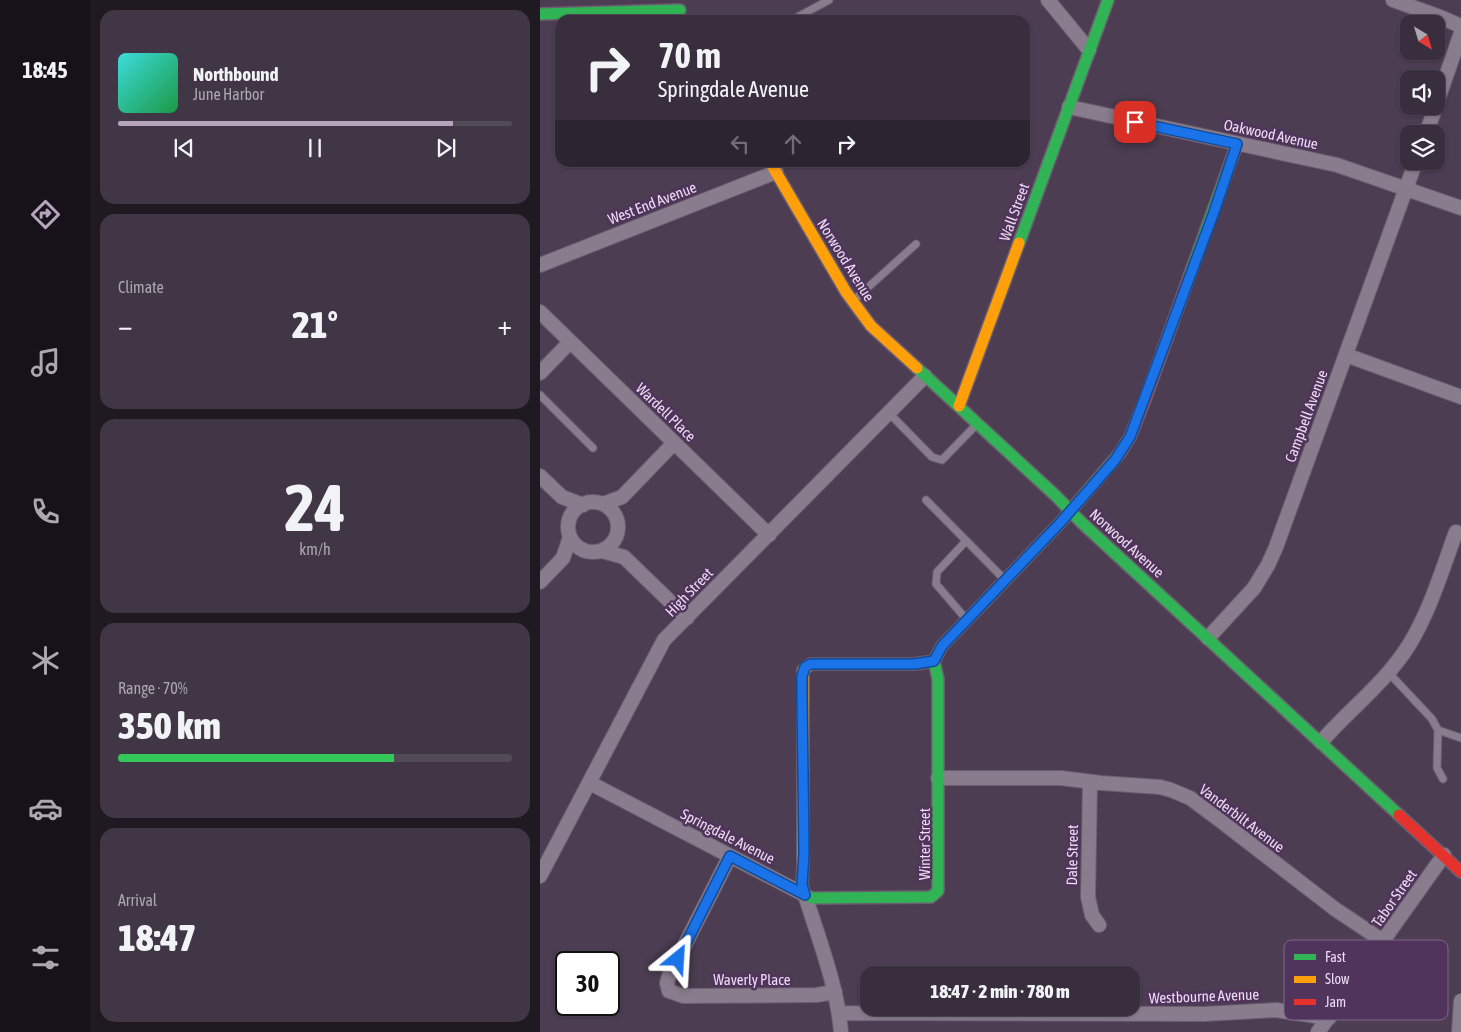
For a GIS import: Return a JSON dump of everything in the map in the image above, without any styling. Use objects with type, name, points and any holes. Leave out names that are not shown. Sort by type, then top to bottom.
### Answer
[{"type":"street","points":[[1048,0],[1090,50]]},
{"type":"street","name":"Wall Street","points":[[960,406],[1108,0]]},
{"type":"street","points":[[1393,0],[1461,26]]},
{"type":"street","points":[[540,14],[681,10]]},
{"type":"street","points":[[1445,80],[1461,33]]},
{"type":"street","name":"Oakwood Avenue","points":[[1069,107],[1337,165],[1461,208]]},
{"type":"street","points":[[841,1032],[840,1013],[835,992],[802,885],[804,853],[802,676],[805,667],[811,664],[914,664],[934,661],[942,646],[1070,511],[1115,460],[1130,437],[1214,212],[1237,144]]},
{"type":"street","name":"West End Avenue","points":[[540,264],[768,167]]},
{"type":"street","name":"Norwood Avenue","points":[[774,167],[852,302],[871,326],[960,406],[1081,522],[1461,872]]},
{"type":"street","name":"Campbell Avenue","points":[[1208,638],[1254,588],[1268,565],[1413,170]]},
{"type":"street","name":"Wardell Place","points":[[540,312],[769,535]]},
{"type":"street","points":[[540,374],[570,342]]},
{"type":"street","points":[[1346,355],[1461,397]]},
{"type":"street","name":"High Street","points":[[540,876],[664,640],[925,376]]},
{"type":"street","points":[[540,476],[562,497],[583,505],[604,504],[622,497],[674,443]]},
{"type":"street","points":[[562,497],[570,518]]},
{"type":"street","points":[[602,551],[608,548],[617,536],[616,518],[622,497]]},
{"type":"street","points":[[604,504],[616,518]]},
{"type":"street","points":[[540,582],[563,558],[570,537],[568,524],[570,518],[583,505]]},
{"type":"street","points":[[1321,742],[1388,672],[1408,646],[1419,626],[1456,532]]},
{"type":"street","points":[[617,536],[624,557],[686,618]]},
{"type":"street","points":[[570,537],[579,548],[585,551],[602,551],[624,557]]},
{"type":"street","points":[[563,558],[585,551]]},
{"type":"street","name":"Winter Street","points":[[805,895],[812,898],[934,895],[939,887],[938,679],[934,661]]},
{"type":"street","name":"Vanderbilt Avenue","points":[[938,778],[1061,778],[1160,787],[1180,793],[1218,818],[1336,910],[1381,940]]},
{"type":"street","name":"Dale Street","points":[[1090,782],[1088,897],[1092,915],[1099,924]]},
{"type":"street","name":"Springdale Avenue","points":[[590,783],[805,895]]},
{"type":"street","name":"Tabor Street","points":[[1384,940],[1444,855]]},
{"type":"street","name":"Waverly Place","points":[[730,856],[669,976],[667,983],[669,991],[683,996],[816,995],[835,992]]},
{"type":"street","points":[[1459,1032],[1461,1001]]},
{"type":"street","name":"Westbourne Avenue","points":[[840,1013],[1185,1014],[1284,1011]]},
{"type":"street","name":"Tabor Street","points":[[1318,1032],[1327,1020]]},
{"type":"lane","points":[[801,15],[829,0]]},
{"type":"lane","points":[[852,302],[916,244]]},
{"type":"lane","points":[[540,395],[593,448]]},
{"type":"lane","points":[[890,413],[932,457],[942,460],[977,423]]},
{"type":"lane","points":[[926,500],[1005,580]]},
{"type":"lane","points":[[966,541],[937,572],[936,584],[967,620]]},
{"type":"lane","points":[[1388,672],[1432,719],[1438,730],[1437,768],[1443,779]]},
{"type":"lane","points":[[1438,730],[1461,738]]},
{"type":"traffic: fast","points":[[1019,243],[1108,0]]},
{"type":"traffic: fast","points":[[540,14],[680,10]]},
{"type":"traffic: fast","points":[[1189,277],[1237,144]]},
{"type":"traffic: fast","points":[[917,368],[1399,815]]},
{"type":"traffic: fast","points":[[880,664],[914,664],[934,661],[942,646],[1060,523],[1120,453]]},
{"type":"traffic: fast","points":[[803,864],[802,885],[805,895],[812,898],[931,897],[938,891],[938,679],[934,661]]},
{"type":"traffic: slow","points":[[773,167],[846,292],[871,326],[917,368]]},
{"type":"traffic: slow","points":[[959,406],[1019,243]]},
{"type":"traffic: slow","points":[[803,864],[803,670],[811,664],[880,664]]},
{"type":"traffic: jam","points":[[1120,453],[1130,437],[1146,397],[1189,277]]},
{"type":"traffic: jam","points":[[1399,815],[1461,872]]},
{"type":"route","points":[[678,959],[730,856],[805,895],[802,885],[804,853],[802,676],[805,667],[811,664],[914,664],[934,661],[942,646],[1060,523],[1124,448],[1146,397],[1237,144],[1135,122]]}]
